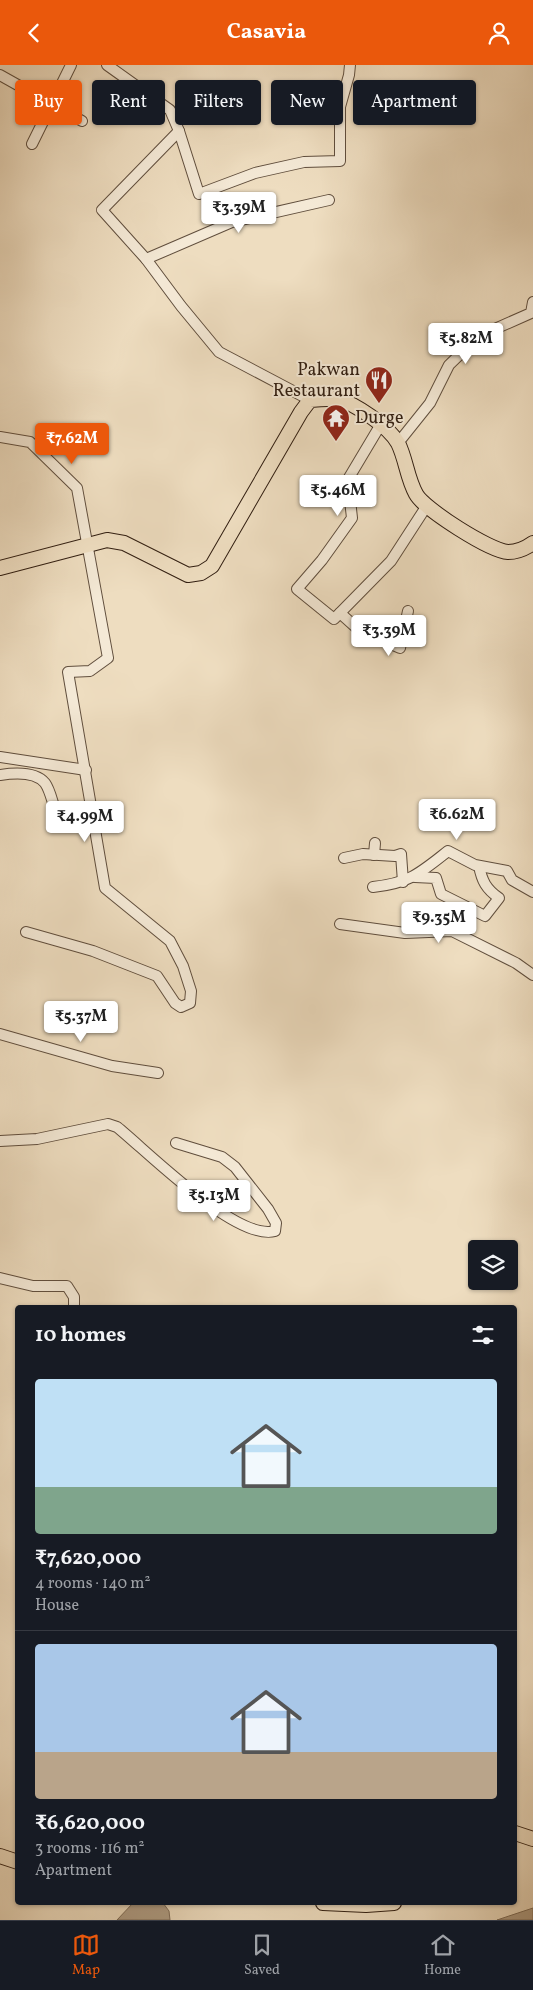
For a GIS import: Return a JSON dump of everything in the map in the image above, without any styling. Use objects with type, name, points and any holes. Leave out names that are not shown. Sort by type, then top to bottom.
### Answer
[{"type":"main road","points":[[0,568],[107,540],[124,543],[188,575],[201,573],[212,566],[301,412],[310,401],[337,399],[361,410],[381,424],[398,443],[416,494],[426,507],[490,546],[508,552],[524,549],[533,543]]},
{"type":"main road","points":[[517,1834],[533,1839]]},
{"type":"main road","points":[[0,1856],[15,1861]]},
{"type":"street","points":[[64,80],[71,65]]},
{"type":"street","points":[[107,65],[170,110],[179,131],[199,194],[255,173],[304,162],[340,161],[340,107],[350,65]]},
{"type":"street","points":[[0,75],[15,84]]},
{"type":"street","points":[[32,144],[41,125]]},
{"type":"street","points":[[179,131],[102,210],[146,259],[181,307],[219,352],[310,401]]},
{"type":"street","points":[[146,259],[232,222],[330,200]]},
{"type":"street","points":[[398,443],[430,403],[449,365],[479,336],[531,313],[533,302]]},
{"type":"street","points":[[381,424],[344,486],[350,500],[352,518],[332,547],[298,589],[334,619],[391,561],[426,507]]},
{"type":"street","points":[[0,437],[30,441],[77,488],[108,658],[90,671],[68,671],[105,888],[170,941],[183,966],[191,991],[190,1003],[181,1007],[175,1003],[157,976],[93,951],[26,932]]},
{"type":"street","points":[[340,613],[360,631],[400,648],[408,611]]},
{"type":"street","points":[[0,757],[86,771]]},
{"type":"street","points":[[0,775],[16,772],[33,776],[44,783],[55,809]]},
{"type":"street","points":[[374,855],[375,843]]},
{"type":"street","points":[[373,887],[415,877],[448,851],[479,866],[507,871],[512,879],[533,892]]},
{"type":"street","points":[[344,858],[363,853],[374,855],[400,854],[403,881]]},
{"type":"street","points":[[415,877],[436,878],[440,894],[485,916],[499,897],[489,891],[482,881],[479,866]]},
{"type":"street","points":[[340,924],[405,933],[452,931],[516,963],[533,975]]},
{"type":"street","points":[[0,1034],[112,1066],[158,1073]]},
{"type":"street","points":[[0,1141],[37,1139],[108,1124],[117,1127],[215,1209],[251,1230],[267,1234],[275,1231],[276,1223],[268,1209],[235,1167],[222,1157],[176,1143]]},
{"type":"street","points":[[0,1278],[33,1286],[67,1286],[74,1297],[74,1305]]},
{"type":"shaded area","points":[[131,1905],[164,1905],[169,1911],[170,1920],[117,1920]]},
{"type":"shaded area","points":[[533,1908],[533,1920],[497,1920]]},
{"type":"place","name":"Pakwan Restaurant","points":[[379,404]]},
{"type":"place","name":"Durge","points":[[336,442]]}]
